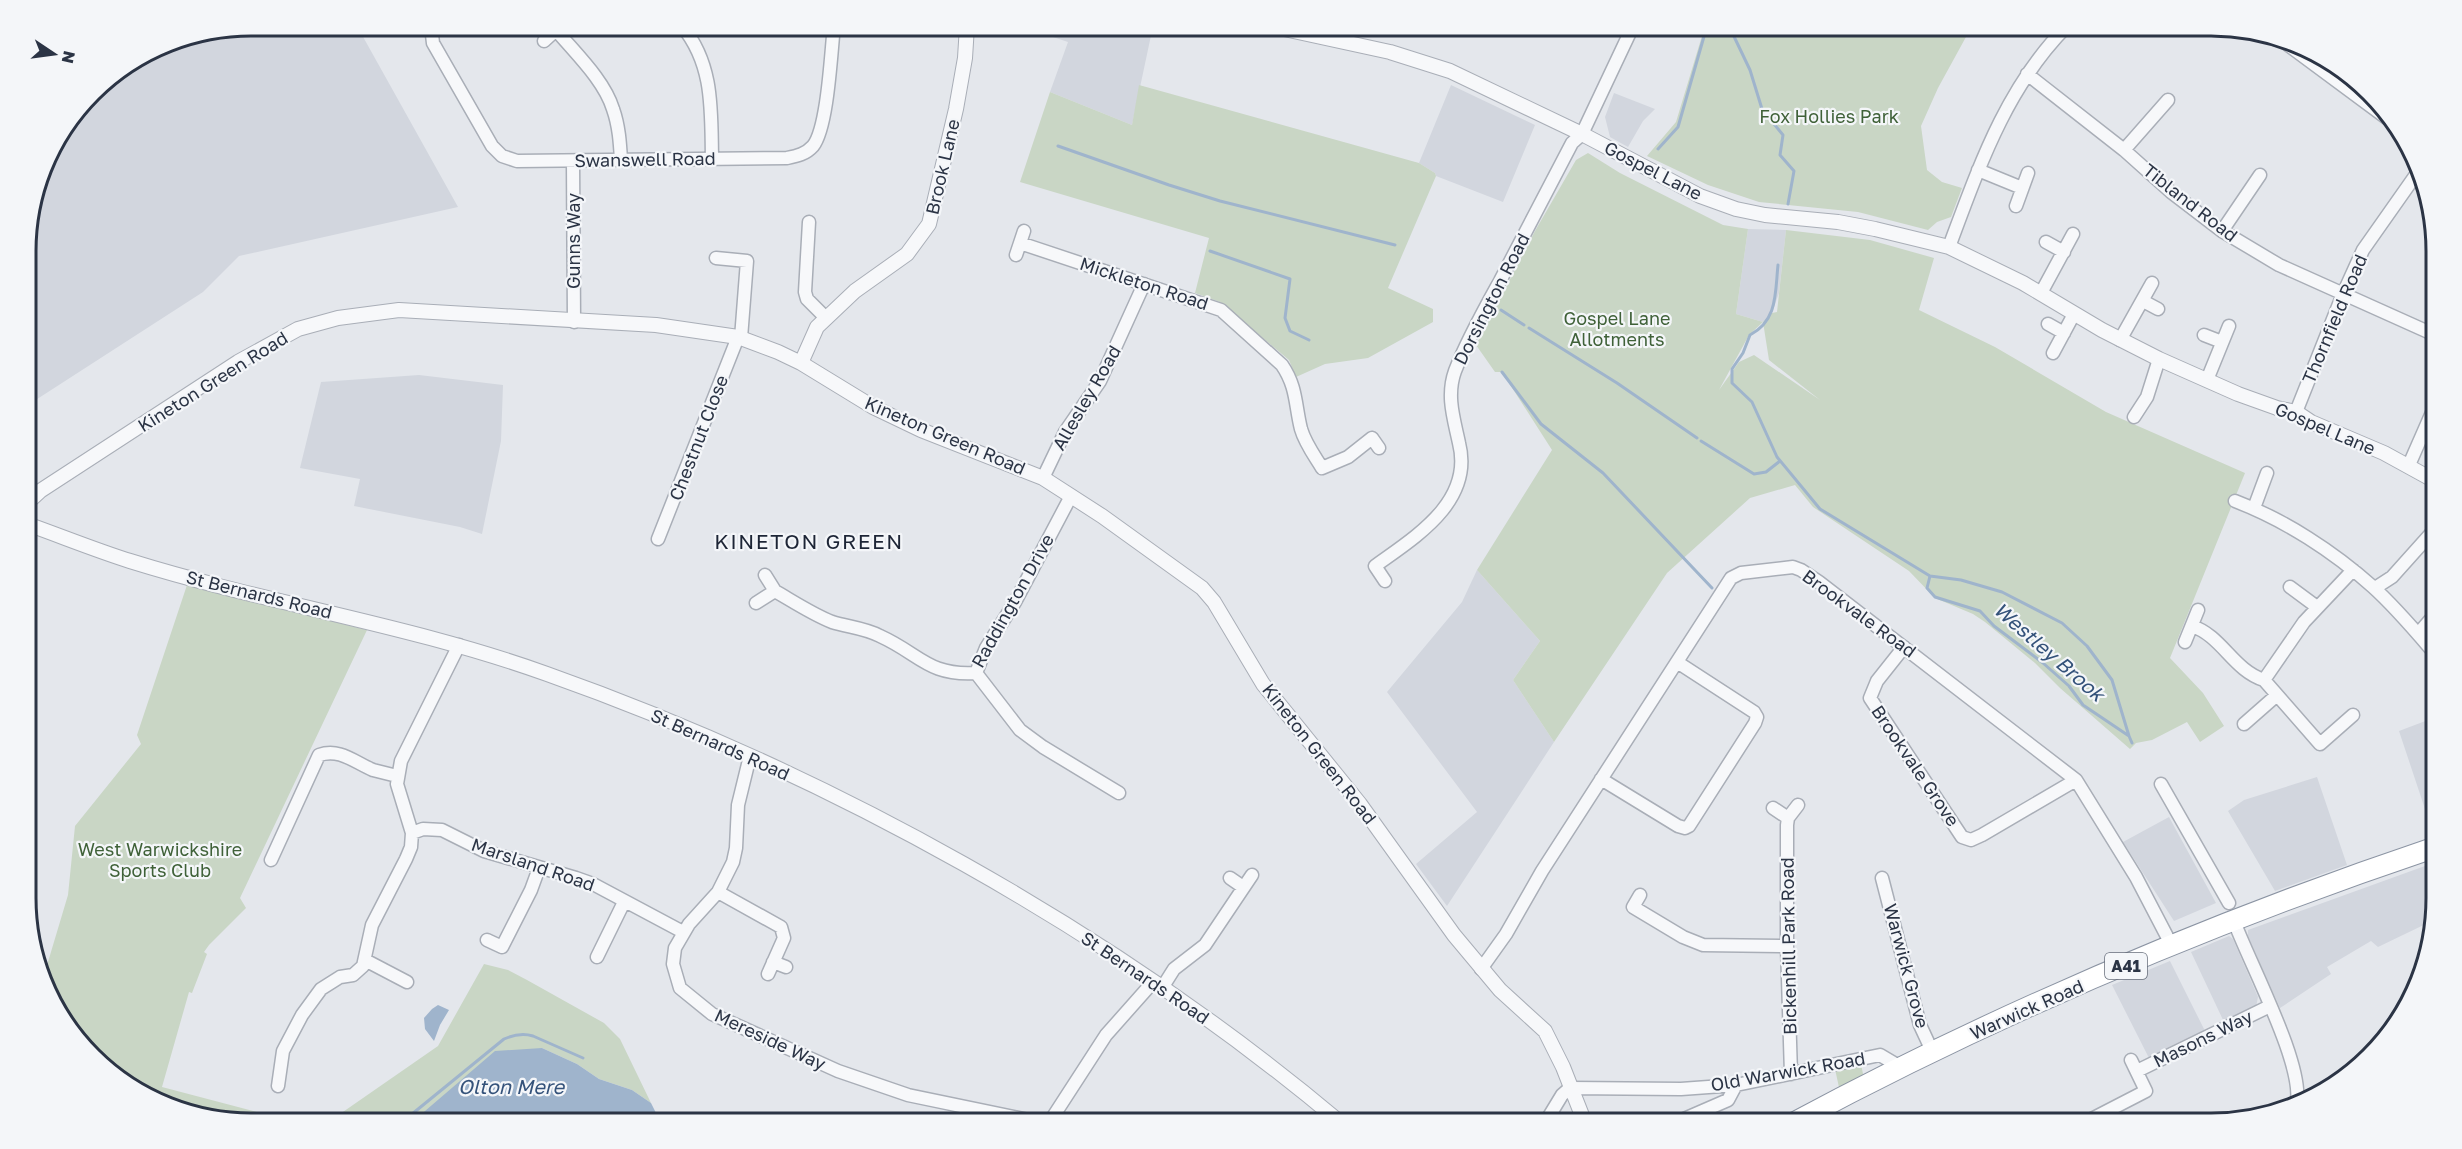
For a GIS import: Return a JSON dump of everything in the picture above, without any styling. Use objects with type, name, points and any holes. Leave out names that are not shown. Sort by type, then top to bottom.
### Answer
[{"type":"highway","name":"Warwick Road","points":[[1813,1113],[1932,1053],[2039,1003],[2172,946],[2231,912],[2426,851]]},
{"type":"street","name":"Swanswell Road","points":[[432,36],[433,43],[492,146],[502,156],[517,161],[799,156],[813,146],[819,132],[832,36]]},
{"type":"street","points":[[544,41],[549,36]]},
{"type":"street","points":[[561,36],[605,90],[613,107],[621,160]]},
{"type":"street","points":[[688,36],[700,54],[710,87],[712,158]]},
{"type":"street","name":"Brook Lane","points":[[801,363],[817,327],[879,273],[907,254],[929,224],[956,109],[966,36]]},
{"type":"street","name":"Gospel Lane","points":[[1317,36],[1390,52],[1450,71],[1582,134],[1690,191],[1736,209],[1765,216],[1868,228],[1949,247],[2041,293],[2120,340],[2159,359],[2277,408],[2296,412],[2311,422],[2409,465],[2426,475]]},
{"type":"street","points":[[1582,134],[1628,36]]},
{"type":"street","points":[[1949,247],[2000,119],[2027,75],[2057,36]]},
{"type":"street","points":[[2305,58],[2369,105]]},
{"type":"street","name":"Tibland Road","points":[[2027,75],[2124,150],[2171,192],[2222,231],[2279,265],[2426,331]]},
{"type":"street","points":[[2124,150],[2168,100]]},
{"type":"street","name":"Dorsington Road","points":[[1385,581],[1375,566],[1437,519],[1449,503],[1462,466],[1462,454],[1451,402],[1454,375],[1490,299],[1572,143],[1582,134]]},
{"type":"street","name":"Gunns Way","points":[[573,161],[574,322]]},
{"type":"street","points":[[1978,170],[2022,188]]},
{"type":"street","points":[[2016,206],[2028,172]]},
{"type":"street","points":[[2222,231],[2260,175]]},
{"type":"street","name":"Thornfield Road","points":[[2296,412],[2363,250],[2414,178]]},
{"type":"street","points":[[809,222],[805,292],[807,299],[826,318]]},
{"type":"street","name":"Mickleton Road","points":[[1024,231],[1018,249],[1144,284],[1221,310],[1282,365],[1294,386],[1305,440],[1322,468],[1348,457],[1372,438],[1379,448]]},
{"type":"street","points":[[2041,293],[2073,234]]},
{"type":"street","points":[[2046,242],[2064,252]]},
{"type":"street","name":"Chestnut Close","points":[[658,539],[740,338],[747,261],[716,258]]},
{"type":"street","points":[[2120,340],[2152,283]]},
{"type":"street","name":"Allesley Road","points":[[1044,478],[1065,432],[1100,381],[1144,284]]},
{"type":"street","points":[[2143,301],[2158,309]]},
{"type":"street","name":"Kineton Green Road","points":[[36,495],[238,362],[298,329],[338,318],[399,310],[656,325],[740,338],[801,363],[873,407],[921,430],[1044,478],[1173,565],[1208,595],[1263,684],[1360,804],[1481,969],[1500,990],[1545,1031],[1563,1066],[1581,1113]]},
{"type":"street","points":[[2053,353],[2074,314]]},
{"type":"street","points":[[2048,324],[2064,333]]},
{"type":"street","points":[[2207,380],[2229,326]]},
{"type":"street","points":[[2204,335],[2222,342]]},
{"type":"street","points":[[2134,417],[2147,397],[2159,359]]},
{"type":"street","points":[[2409,465],[2426,426]]},
{"type":"street","points":[[2254,508],[2267,473]]},
{"type":"street","name":"Raddington Drive","points":[[765,575],[775,591],[823,618],[878,634],[906,649],[933,668],[959,674],[976,673],[986,648],[1015,602],[1071,496]]},
{"type":"street","points":[[2235,501],[2254,508],[2304,536],[2353,570],[2375,588],[2426,643]]},
{"type":"street","name":"St Bernards Road","points":[[36,525],[128,561],[459,645],[547,674],[750,756],[935,849],[1030,903],[1157,985],[1259,1057],[1329,1113]]},
{"type":"street","points":[[2375,588],[2392,577],[2426,539]]},
{"type":"street","name":"Brookvale Road","points":[[1481,969],[1506,934],[1542,871],[1731,578],[1742,573],[1793,567],[1809,575],[1904,646],[2076,780],[2136,877],[2172,946]]},
{"type":"street","points":[[2264,680],[2317,607],[2353,570]]},
{"type":"street","points":[[2290,587],[2317,607]]},
{"type":"street","points":[[756,603],[775,591]]},
{"type":"street","points":[[2185,642],[2198,610]]},
{"type":"street","points":[[2418,634],[2426,625]]},
{"type":"street","points":[[2192,626],[2201,629],[2213,638],[2238,666],[2252,676],[2264,680],[2320,744],[2353,715]]},
{"type":"street","points":[[278,1086],[277,1050],[302,1015],[321,989],[340,977],[361,970],[372,925],[411,847],[412,833],[397,784],[401,761],[459,645]]},
{"type":"street","name":"Brookvale Grove","points":[[1904,646],[1877,681],[1869,698],[1962,837],[1971,840],[1982,835],[2076,780]]},
{"type":"street","points":[[1601,779],[1678,825],[1685,828],[1689,826],[1757,717],[1754,712],[1677,662]]},
{"type":"street","points":[[976,673],[1020,730],[1043,747],[1119,793]]},
{"type":"street","points":[[2244,724],[2277,695]]},
{"type":"street","points":[[271,860],[319,755],[329,752],[337,753],[373,769],[397,776]]},
{"type":"street","name":"Mereside Way","points":[[750,756],[738,804],[733,862],[718,892],[683,932],[675,948],[675,976],[680,988],[712,1014],[838,1071],[908,1095],[995,1113]]},
{"type":"street","name":"Masons Way","points":[[2161,784],[2231,912],[2294,1066],[2299,1094]]},
{"type":"street","points":[[1773,808],[1788,818],[1798,805]]},
{"type":"street","name":"Bickenhill Park Road","points":[[1788,818],[1787,946],[1791,1074]]},
{"type":"street","name":"Marsland Road","points":[[412,833],[423,830],[442,830],[484,851],[593,884],[683,932]]},
{"type":"street","points":[[487,940],[502,947],[531,890],[538,868]]},
{"type":"street","points":[[1055,1113],[1106,1035],[1174,969],[1205,945],[1252,875]]},
{"type":"street","points":[[1230,878],[1243,887]]},
{"type":"street","name":"Warwick Grove","points":[[1882,878],[1920,1025],[1932,1053]]},
{"type":"street","points":[[718,892],[781,927],[784,938],[768,974]]},
{"type":"street","points":[[1640,895],[1633,907],[1694,942],[1713,945],[1787,946]]},
{"type":"street","points":[[597,957],[624,902]]},
{"type":"street","points":[[365,960],[407,982]]},
{"type":"street","points":[[773,962],[786,967]]},
{"type":"street","name":"Masons Way","points":[[2103,1113],[2146,1091],[2134,1066],[2270,1006]]},
{"type":"street","name":"Old Warwick Road","points":[[1570,1088],[1681,1089],[1736,1085],[1880,1055],[1902,1068]]},
{"type":"street","points":[[1698,1113],[1728,1100],[1736,1085]]},
{"type":"street","points":[[1551,1113],[1562,1095],[1570,1088]]},
{"type":"shaded area","points":[[237,36],[363,36],[458,207],[239,256],[203,292],[36,400],[36,237],[40,209],[47,182],[58,156],[89,109],[109,89],[132,72],[169,52],[196,43]]},
{"type":"shaded area","points":[[1050,36],[1151,36],[1132,125],[1050,92],[1068,42]]},
{"type":"shaded area","points":[[1451,85],[1535,125],[1503,202],[1436,176],[1419,163]]},
{"type":"shaded area","points":[[1614,93],[1655,109],[1643,121],[1628,147],[1610,137],[1605,117]]},
{"type":"shaded area","points":[[1748,229],[1786,230],[1779,293],[1772,313],[1763,322],[1736,314]]},
{"type":"shaded area","points":[[419,375],[503,385],[501,441],[482,534],[460,527],[354,506],[360,479],[300,468],[321,382]]},
{"type":"shaded area","points":[[1477,570],[1540,641],[1513,680],[1554,742],[1447,906],[1416,864],[1477,812],[1387,692],[1462,602]]},
{"type":"shaded area","points":[[2426,721],[2426,812],[2399,731]]},
{"type":"shaded area","points":[[2317,777],[2347,865],[2275,891],[2228,811],[2244,800]]},
{"type":"shaded area","points":[[2169,817],[2216,903],[2174,921],[2123,842]]},
{"type":"shaded area","points":[[2426,866],[2424,925],[2378,947],[2371,941],[2327,967],[2331,974],[2280,1008],[2248,936],[2248,930]]},
{"type":"shaded area","points":[[2229,936],[2233,939],[2258,997],[2256,1007],[2224,1022],[2191,952]]},
{"type":"shaded area","points":[[2170,961],[2205,1031],[2150,1060],[2112,985]]},
{"type":"green space","name":"Fox Hollies Park","points":[[1702,36],[1967,36],[1938,88],[1921,126],[1927,170],[1942,182],[1962,188],[1951,217],[1937,222],[1928,230],[1858,212],[1759,202],[1708,185],[1647,156],[1676,122]]},
{"type":"green space","points":[[1139,85],[1419,163],[1435,173],[1436,176],[1388,288],[1433,309],[1433,322],[1368,358],[1325,364],[1296,377],[1289,360],[1220,302],[1195,293],[1209,238],[1020,182],[1050,92],[1132,125]]},
{"type":"green space","name":"Gospel Lane Allotments","points":[[1588,153],[1620,173],[1723,225],[1748,229],[1736,314],[1763,322],[1772,313],[1777,312],[1786,230],[1870,240],[1934,258],[1919,310],[1995,347],[2106,412],[2245,473],[2170,658],[2203,693],[2224,726],[2200,742],[2187,722],[2152,740],[2136,743],[2130,749],[2035,663],[1985,622],[1973,614],[1935,598],[1909,571],[1813,507],[1795,485],[1750,498],[1667,573],[1554,742],[1513,680],[1540,641],[1477,570],[1552,450],[1502,372],[1495,372],[1476,345],[1535,231],[1576,160]],"holes":[[[1763,322],[1769,360],[1820,400],[1754,355],[1739,362],[1719,390],[1749,335]]]},
{"type":"green space","name":"West Warwickshire Sports Club","points":[[187,585],[367,630],[240,898],[246,908],[204,952],[207,954],[192,993],[189,992],[162,1087],[261,1113],[237,1113],[196,1106],[169,1097],[132,1077],[109,1060],[89,1040],[58,993],[47,967],[68,895],[75,826],[141,744],[137,735]]},
{"type":"green space","points":[[484,964],[508,970],[604,1023],[620,1039],[651,1103],[632,1090],[599,1079],[577,1064],[542,1048],[428,1113],[341,1113],[438,1046]]},
{"type":"green space","points":[[1861,1064],[1864,1079],[1840,1092],[1835,1069]]},
{"type":"water","points":[[438,1005],[449,1010],[434,1041],[425,1029],[424,1018]]},
{"type":"water","name":"Olton Mere","points":[[542,1048],[577,1064],[599,1079],[632,1090],[651,1103],[656,1113],[423,1113],[495,1051]]},
{"type":"waterway","points":[[1658,149],[1678,127],[1704,36]]},
{"type":"waterway","name":"Westley Brook","points":[[1734,36],[1750,70],[1762,109],[1783,135],[1780,155],[1794,171],[1788,204]]},
{"type":"waterway","points":[[1058,146],[1220,201],[1395,245]]},
{"type":"waterway","points":[[1210,251],[1290,279],[1285,318],[1290,331],[1309,340]]},
{"type":"waterway","name":"Westley Brook","points":[[1778,265],[1775,295],[1770,314],[1766,322],[1750,335],[1743,353],[1732,369],[1732,383],[1752,402],[1777,457],[1820,509],[1930,576],[1961,580],[2002,592],[2062,623],[2087,646],[2112,680],[2129,736]]},
{"type":"waterway","points":[[1501,310],[1524,325]]},
{"type":"waterway","points":[[1529,328],[1617,383],[1697,438]]},
{"type":"waterway","points":[[1502,372],[1541,424],[1603,473],[1712,588]]},
{"type":"waterway","points":[[1701,441],[1754,474],[1766,472],[1780,461]]},
{"type":"waterway","name":"Westley Brook","points":[[1930,576],[1927,588],[1935,597],[1980,611],[1994,626],[2069,686],[2083,705],[2129,736],[2132,743]]},
{"type":"waterway","points":[[413,1113],[507,1038],[522,1035],[533,1036],[583,1058]]},
{"type":"district","name":"KINETON GREEN","points":[[809,542]]}]
